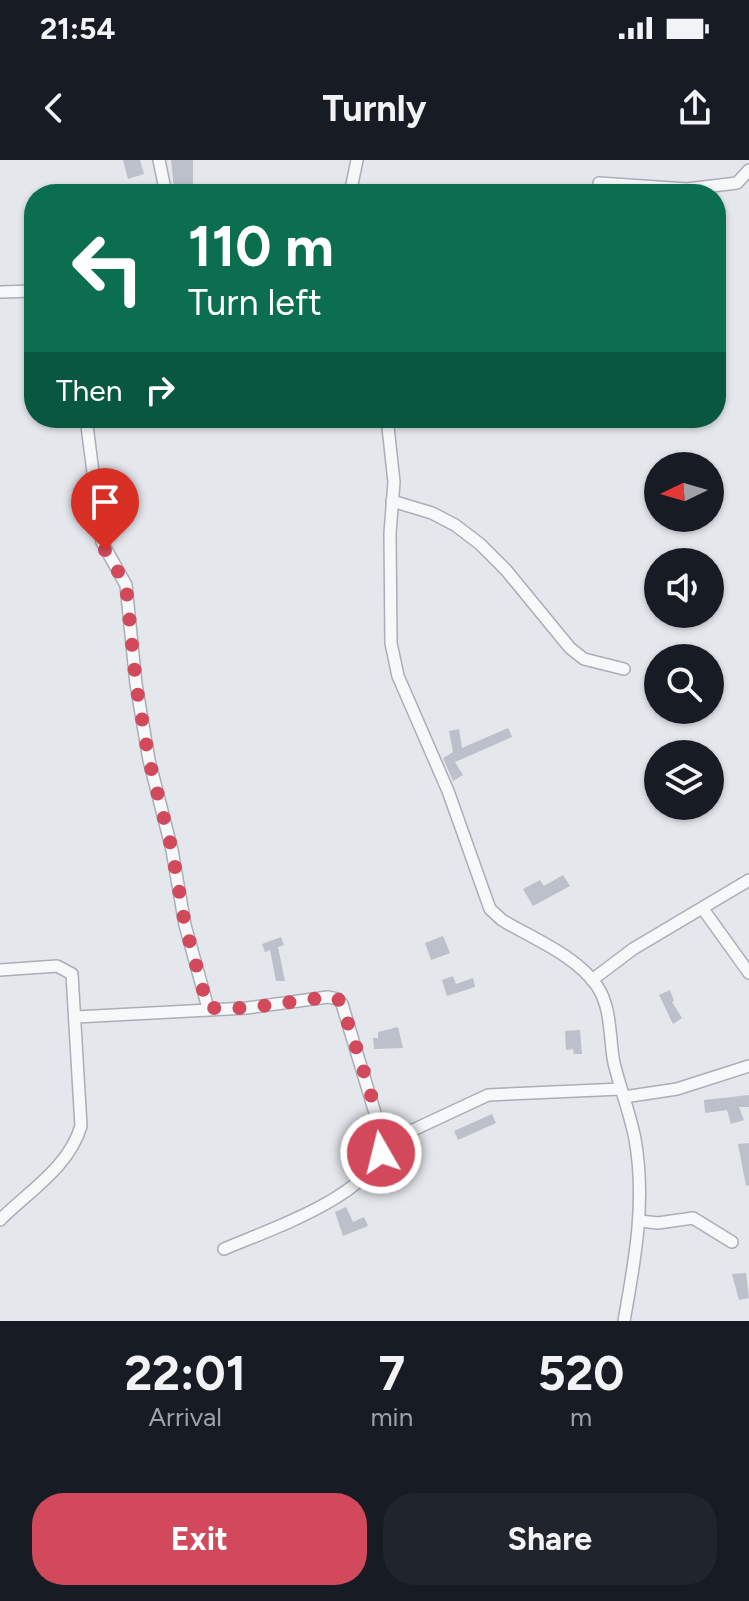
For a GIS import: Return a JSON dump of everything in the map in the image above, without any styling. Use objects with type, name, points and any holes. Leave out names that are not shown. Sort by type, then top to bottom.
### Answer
[{"type":"street","points":[[159,160],[164,184]]},
{"type":"street","points":[[352,184],[357,160]]},
{"type":"street","points":[[726,184],[737,183],[749,170]]},
{"type":"street","points":[[599,183],[614,184]]},
{"type":"street","points":[[0,292],[24,291]]},
{"type":"street","points":[[87,428],[102,542],[126,585],[136,684],[149,760],[172,850],[185,925],[208,1008]]},
{"type":"street","points":[[389,428],[393,456],[391,643],[398,676],[448,791],[490,909],[502,920],[585,972],[605,1004],[635,1139],[640,1221],[624,1321]]},
{"type":"street","points":[[392,501],[432,513],[455,525],[506,570],[570,648],[584,659],[624,669]]},
{"type":"street","points":[[592,980],[633,949],[749,880]]},
{"type":"street","points":[[703,909],[749,973]]},
{"type":"street","points":[[0,970],[45,966],[69,970],[76,1017],[81,1126],[77,1139],[47,1178],[0,1220]]},
{"type":"street","points":[[76,1017],[247,1008],[328,997],[338,999],[349,1023],[383,1144],[374,1167],[361,1182],[329,1201],[224,1249]]},
{"type":"street","points":[[383,1144],[488,1095],[677,1089],[749,1066]]},
{"type":"street","points":[[640,1221],[666,1222],[689,1217],[732,1242]]},
{"type":"building","points":[[123,160],[140,160],[144,174],[128,179]]},
{"type":"building","points":[[171,160],[193,160],[193,184],[173,184]]},
{"type":"building","points":[[508,728],[512,737],[455,762],[463,775],[453,781],[443,758],[453,752],[449,731],[459,729],[462,748]]},
{"type":"building","points":[[563,875],[570,886],[533,906],[523,889],[540,880],[544,886]]},
{"type":"building","points":[[443,936],[450,953],[431,960],[425,943]]},
{"type":"building","points":[[281,937],[284,945],[278,947],[285,981],[276,981],[270,950],[265,952],[262,944]]},
{"type":"building","points":[[453,976],[456,984],[473,978],[475,987],[447,996],[442,980]]},
{"type":"building","points":[[670,990],[672,1002],[682,1018],[673,1024],[659,995]]},
{"type":"building","points":[[398,1027],[403,1048],[374,1049],[373,1038],[378,1038],[378,1032]]},
{"type":"building","points":[[580,1030],[582,1054],[574,1054],[573,1049],[566,1050],[565,1031]]},
{"type":"building","points":[[749,1095],[749,1107],[739,1107],[744,1120],[731,1124],[727,1110],[705,1113],[704,1100]]},
{"type":"building","points":[[492,1114],[496,1123],[458,1140],[454,1131]]},
{"type":"building","points":[[749,1143],[749,1185],[746,1186],[738,1144]]},
{"type":"building","points":[[346,1207],[353,1222],[364,1217],[368,1226],[343,1236],[335,1212]]},
{"type":"building","points":[[746,1273],[749,1298],[739,1300],[732,1274]]},
{"type":"route","points":[[105,550],[118,567],[126,585],[136,684],[149,760],[172,850],[185,925],[208,1008],[247,1008],[328,997],[338,999],[349,1023],[379,1124],[383,1144],[381,1153]]}]
